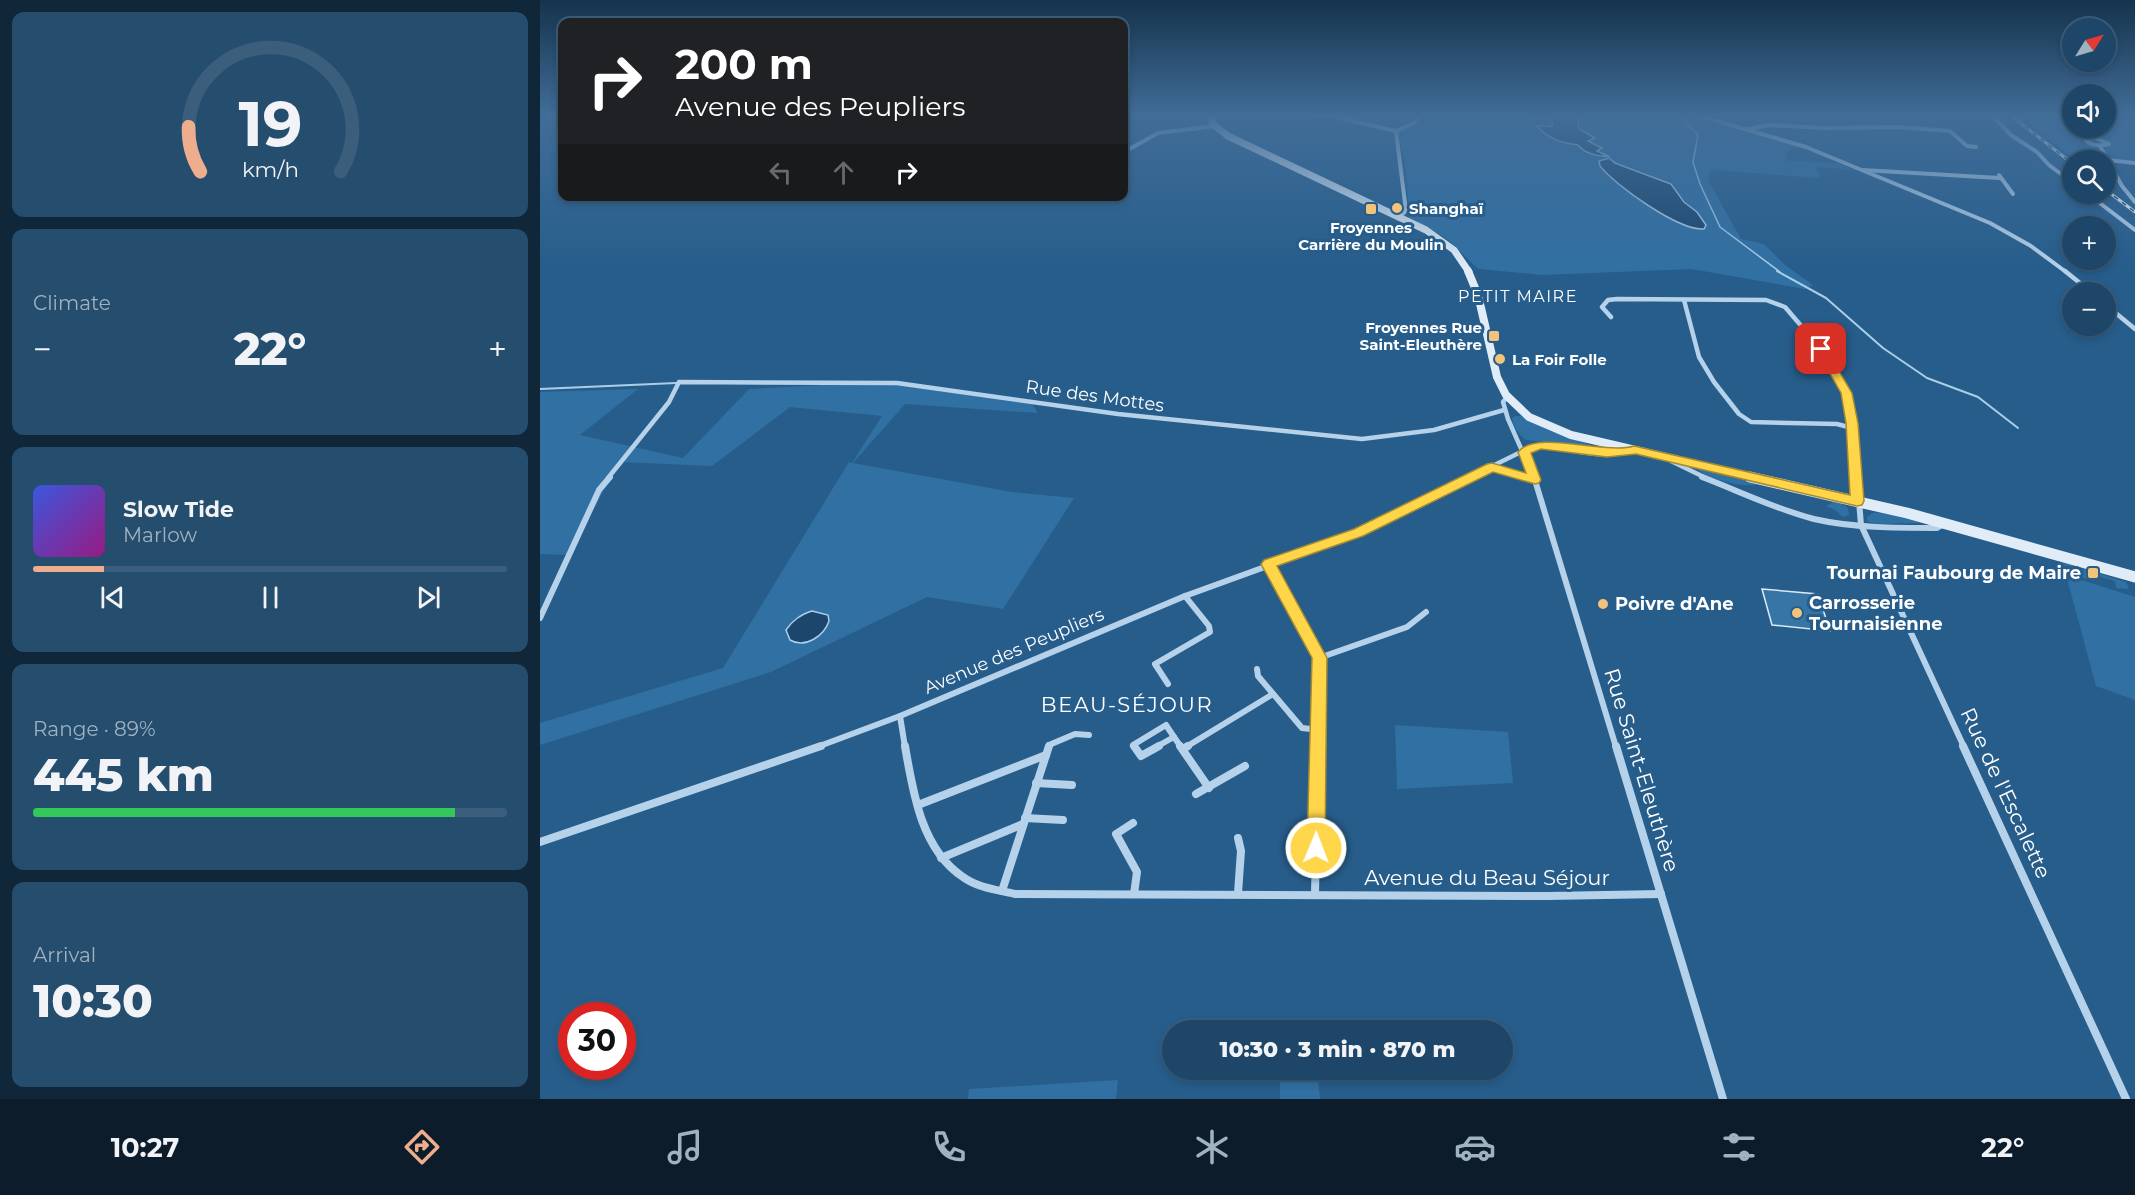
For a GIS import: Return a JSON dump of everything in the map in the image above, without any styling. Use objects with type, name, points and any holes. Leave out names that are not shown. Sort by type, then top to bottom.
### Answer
[{"type":"main road","points":[[1289,165],[1444,242],[1465,265],[1472,280],[1497,377],[1508,396],[1531,418],[1553,429],[1666,458],[1945,523],[2135,577]]},
{"type":"street","points":[[1399,218],[1406,211],[1400,165]]},
{"type":"street","points":[[1847,165],[2017,236],[2038,249],[2079,282]]},
{"type":"street","points":[[2049,165],[2062,175]]},
{"type":"street","points":[[1858,170],[2000,176],[2013,194]]},
{"type":"street","points":[[2116,175],[2135,201]]},
{"type":"street","points":[[2101,204],[2135,230]]},
{"type":"street","name":"Rue de l'Escalette","points":[[1611,317],[1602,307],[1608,300],[1766,300],[1785,307],[1821,349],[1846,393],[1852,428],[1861,525],[2126,1099]]},
{"type":"street","points":[[1684,300],[1699,357],[1714,382],[1739,414],[1751,422],[1837,424],[1852,428]]},
{"type":"street","points":[[2116,312],[2135,328]]},
{"type":"street","name":"Rue des Mottes","points":[[540,618],[600,490],[669,402],[679,382],[896,383],[937,387],[1032,404],[1275,432],[1383,439],[1454,427],[1504,410]]},
{"type":"street","points":[[1504,410],[1503,402],[1508,396]]},
{"type":"street","name":"Rue Saint-Eleuthère","points":[[1504,410],[1535,480],[1723,1099]]},
{"type":"street","name":"Avenue des Peupliers","points":[[540,842],[824,745],[900,716],[1185,596],[1268,564],[1359,533],[1532,447],[1607,453],[1629,453],[1634,450]]},
{"type":"street","points":[[1666,458],[1693,473],[1783,509],[1822,520],[1861,525],[1920,528],[1937,528],[1945,523]]},
{"type":"street","points":[[1492,467],[1535,480]]},
{"type":"street","points":[[1268,564],[1319,658],[1315,895]]},
{"type":"street","points":[[1168,684],[1155,664],[1210,632],[1209,626],[1185,596]]},
{"type":"street","points":[[1319,658],[1407,627],[1426,612]]},
{"type":"street","points":[[1257,669],[1258,676],[1302,728],[1319,730]]},
{"type":"street","points":[[1183,749],[1274,694]]},
{"type":"street","name":"Avenue du Beau Séjour","points":[[900,716],[922,826],[931,844],[941,858],[962,876],[982,886],[1002,891],[1016,894],[1661,894]]},
{"type":"street","points":[[1174,737],[1141,756],[1133,744],[1166,725],[1209,788]]},
{"type":"street","points":[[1002,891],[1049,745],[1075,734],[1089,735]]},
{"type":"street","points":[[918,805],[1046,754]]},
{"type":"street","points":[[1196,795],[1245,766]]},
{"type":"street","points":[[1036,783],[1072,786]]},
{"type":"street","points":[[941,858],[1024,821],[1063,820]]},
{"type":"street","points":[[1133,823],[1116,834],[1137,872],[1134,894]]},
{"type":"street","points":[[1238,837],[1241,851],[1238,893]]},
{"type":"shaded area","points":[[1405,165],[1602,165],[1675,220],[1706,225],[1685,200],[1672,189],[1671,184],[1622,165],[1842,165],[1854,170],[1816,167],[1820,178],[1711,170],[1708,180],[1741,239],[1764,244],[1785,265],[1813,285],[1805,289],[1691,269],[1543,275],[1479,269],[1444,237],[1410,219]]},
{"type":"shaded area","points":[[1621,165],[1671,184],[1684,202],[1697,212],[1706,225],[1704,229],[1679,223],[1649,206],[1619,185],[1600,166]]},
{"type":"shaded area","points":[[879,382],[1032,404],[1038,413],[905,404],[853,463],[1012,492],[1074,498],[1003,609],[927,597],[771,672],[540,745],[540,723],[723,668],[849,462],[852,463],[882,416],[790,407],[712,466],[619,462],[569,555],[540,554],[540,392],[638,389],[580,435],[683,458],[749,389]]},
{"type":"shaded area","points":[[1521,416],[1548,430],[1599,448],[1526,440],[1514,424],[1512,418]]},
{"type":"shaded area","points":[[1697,469],[1840,503],[1848,508],[1849,515],[1843,517],[1826,506],[1833,502],[1757,484],[1744,485],[1726,482],[1708,476]]},
{"type":"shaded area","points":[[1884,512],[1919,523],[1875,524],[1867,521],[1867,517],[1872,513]]},
{"type":"shaded area","points":[[2060,562],[2126,582],[2129,589],[2116,588],[2115,581],[2091,574],[2091,580],[2078,576],[2066,569]]},
{"type":"shaded area","points":[[2066,575],[2135,597],[2135,700],[2096,686]]},
{"type":"shaded area","points":[[812,611],[828,615],[829,621],[823,632],[808,642],[790,640],[786,630],[789,626],[797,618]]},
{"type":"shaded area","points":[[1395,725],[1508,732],[1513,783],[1397,789]]},
{"type":"shaded area","points":[[1118,1080],[1116,1099],[968,1099],[969,1089]]},
{"type":"shaded area","points":[[1280,1080],[1318,1080],[1320,1099],[1280,1099]]},
{"type":"building","name":"Carrosserie Tournaisienne","points":[[1762,589],[1818,594],[1830,631],[1772,625]]},
{"type":"waterway","points":[[1694,165],[1720,227],[1780,272]]},
{"type":"waterway","points":[[1777,271],[1826,298],[1883,348],[1927,378],[1978,397],[2018,428]]},
{"type":"waterway","points":[[540,389],[676,383]]},
{"type":"railway","points":[[2116,198],[2135,212]]},
{"type":"place","name":"Shanghaï","points":[[1397,208]]},
{"type":"place","name":"Froyennes Carrière du Moulin","points":[[1371,209]]},
{"type":"place","name":"Froyennes Rue Saint-Eleuthère","points":[[1494,336]]},
{"type":"place","name":"La Foir Folle","points":[[1500,359]]},
{"type":"place","name":"Tournai Faubourg de Maire","points":[[2093,573]]},
{"type":"place","name":"Poivre d'Ane","points":[[1603,604]]},
{"type":"place","name":"Carrosserie Tournaisienne","points":[[1797,613]]},
{"type":"district","name":"PETIT MAIRE","points":[[1518,296]]},
{"type":"district","name":"BEAU-SÉJOUR","points":[[1127,704]]},
{"type":"route","points":[[1316,848],[1321,680],[1319,658],[1268,564],[1359,533],[1492,467],[1535,480],[1524,452],[1532,447],[1541,446],[1607,453],[1629,453],[1634,450],[1857,501],[1852,423],[1846,393],[1821,349]]}]
